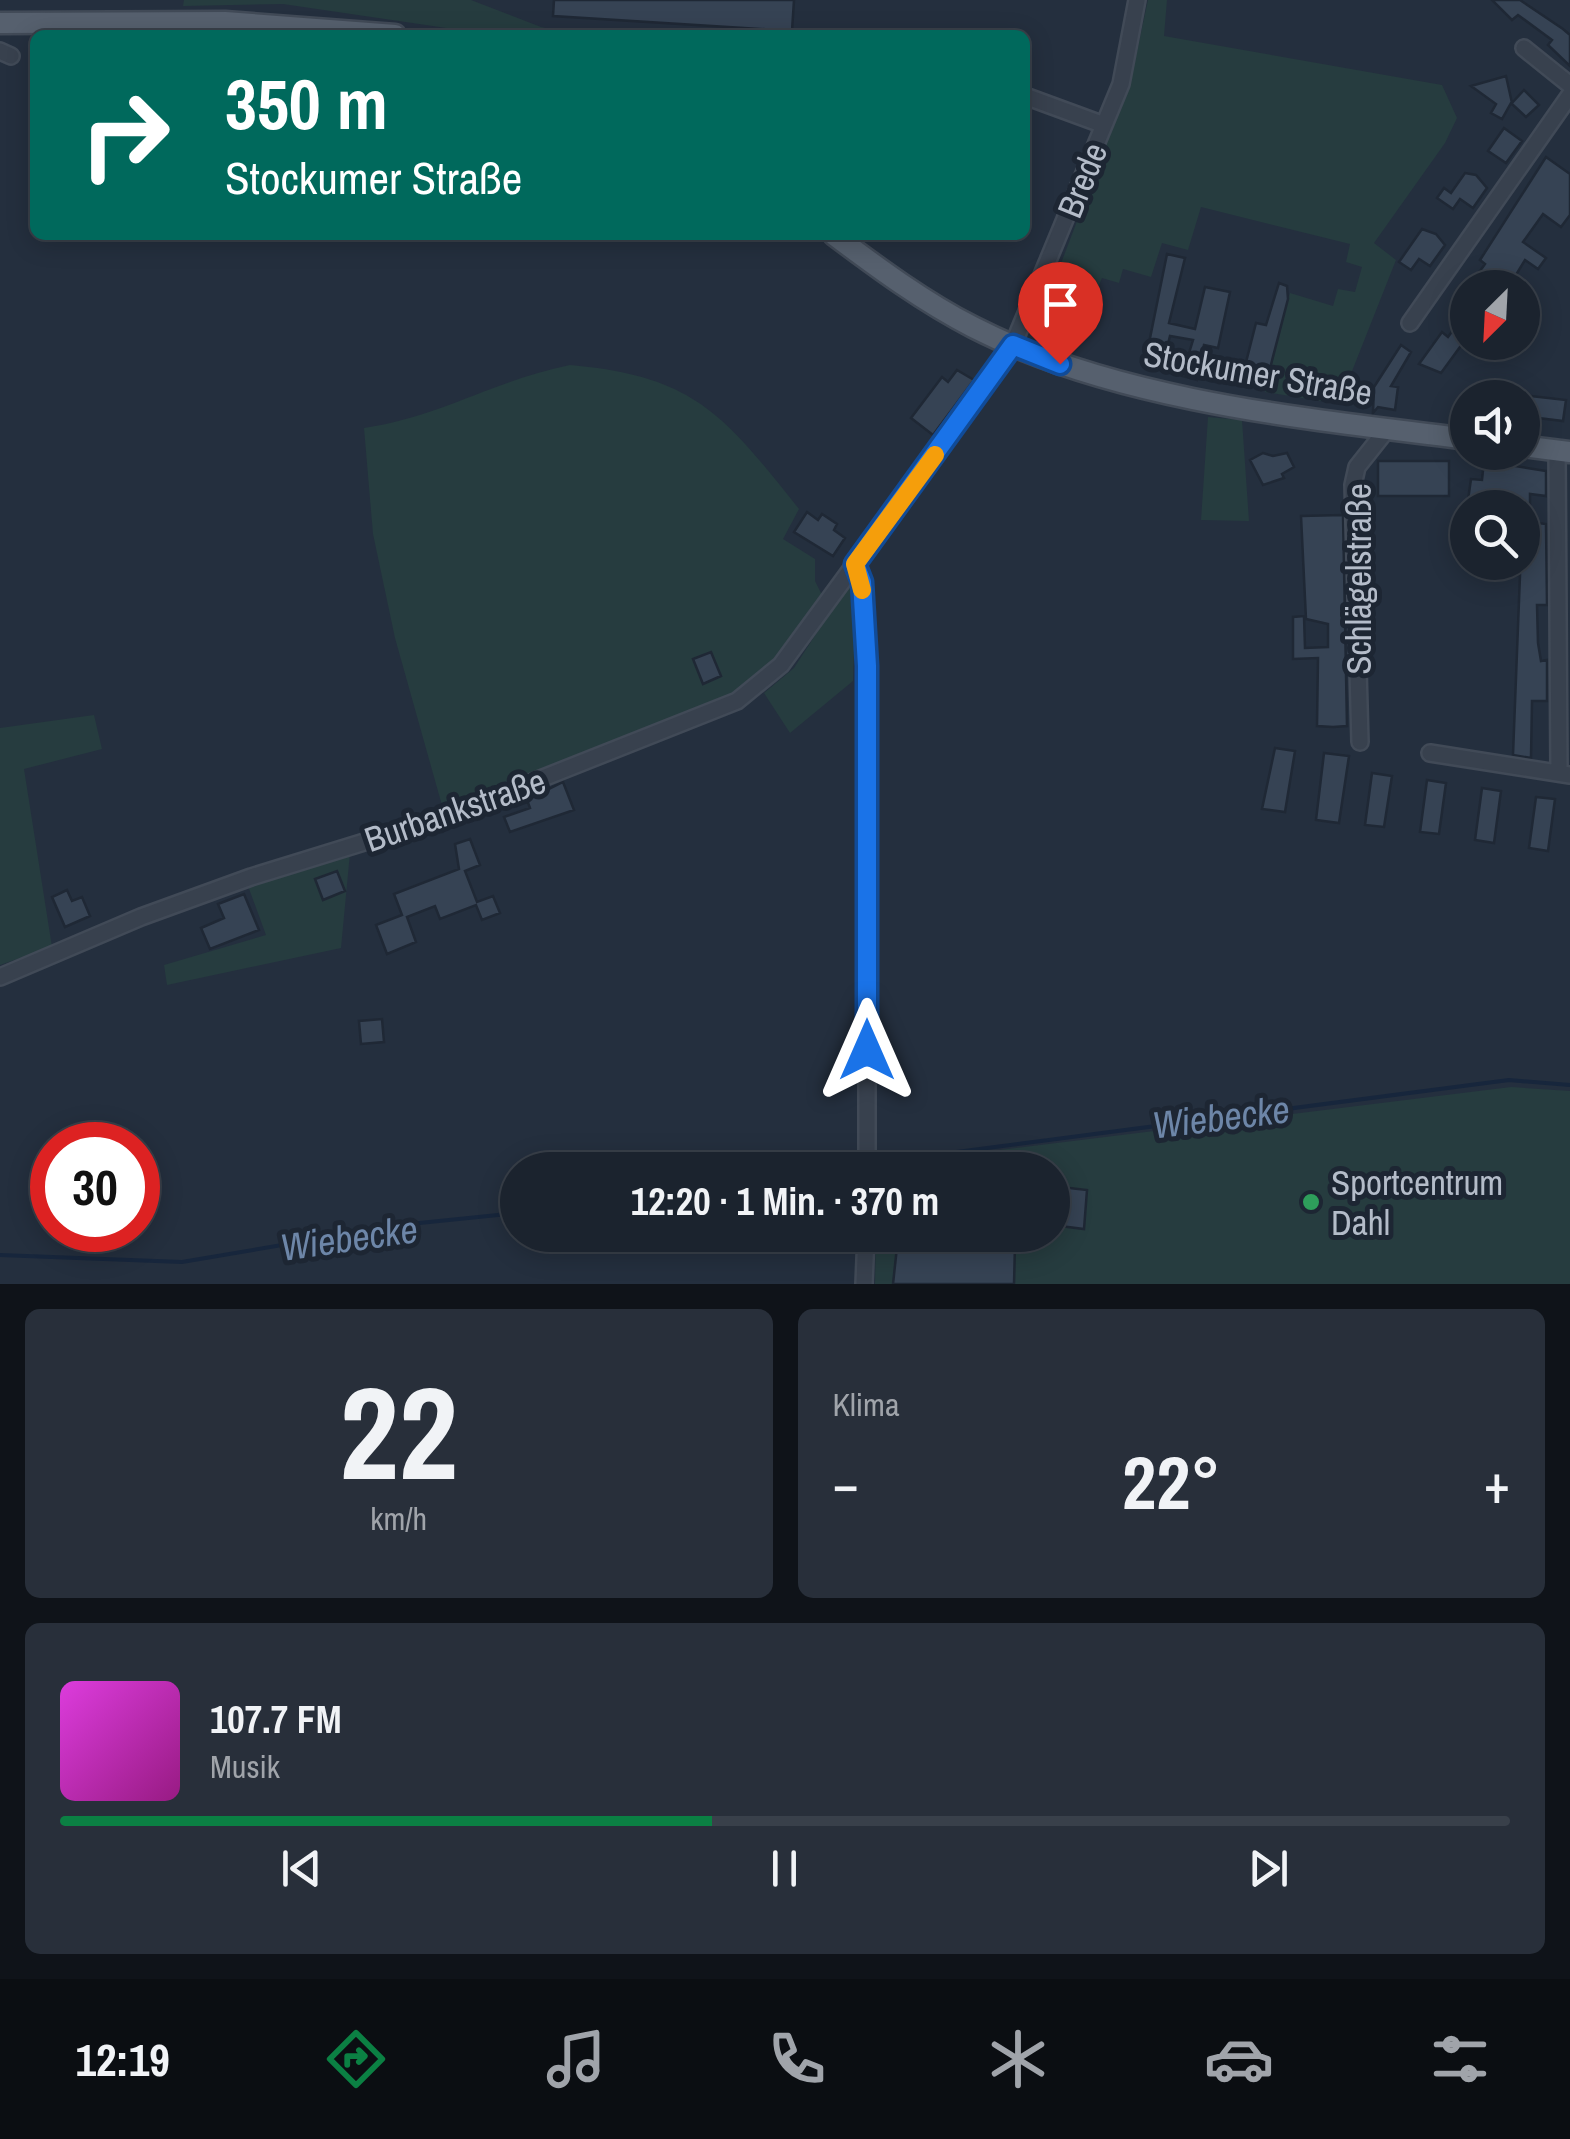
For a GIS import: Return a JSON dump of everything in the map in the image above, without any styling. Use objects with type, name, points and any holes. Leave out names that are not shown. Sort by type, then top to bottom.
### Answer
[{"type":"main road","points":[[0,23],[224,22],[329,30]]},
{"type":"main road","name":"Stockumer Straße","points":[[841,240],[922,296],[1013,345],[1142,388],[1450,437]]},
{"type":"street","name":"Brede","points":[[855,564],[1013,345],[1121,84],[1137,0]]},
{"type":"street","points":[[1524,48],[1570,85]]},
{"type":"street","points":[[1410,323],[1570,96]]},
{"type":"street","name":"Brede","points":[[1030,98],[1104,125]]},
{"type":"street","name":"Schlägelstraße","points":[[1360,742],[1353,486],[1357,467],[1388,428]]},
{"type":"street","points":[[1430,753],[1564,774],[1564,451]]},
{"type":"street","points":[[855,564],[862,582],[867,666],[868,1152]]},
{"type":"street","name":"Burbankstraße","points":[[0,978],[141,917],[250,877],[442,818],[736,701],[781,665],[855,564]]},
{"type":"street","points":[[864,1284],[865,1252]]},
{"type":"green space","points":[[184,0],[471,0],[555,30],[460,30],[283,4],[183,6]]},
{"type":"green space","points":[[1148,0],[1167,0],[1164,36],[1442,85],[1457,118],[1445,143],[1374,243],[1396,260],[1339,404],[1265,392],[1290,293],[1333,306],[1338,289],[1355,292],[1362,267],[1346,262],[1350,244],[1201,207],[1188,250],[1162,243],[1151,277],[1123,269],[1119,283],[1102,278],[1097,290],[1071,282],[1048,337],[1044,322],[1049,295],[1131,79]]},
{"type":"green space","points":[[570,365],[648,379],[678,391],[727,425],[799,509],[783,539],[815,559],[815,581],[822,595],[774,662],[732,696],[443,809],[395,638],[373,534],[364,428],[418,416]]},
{"type":"green space","points":[[1208,417],[1242,420],[1249,521],[1201,520]]},
{"type":"green space","points":[[851,587],[856,590],[853,681],[790,733],[764,693],[794,668],[843,592]]},
{"type":"green space","points":[[94,715],[102,749],[24,769],[52,947],[0,965],[0,728]]},
{"type":"green space","points":[[350,853],[341,948],[167,985],[164,965],[266,935],[248,886]]},
{"type":"green space","name":"Sportcentrum Dahl","points":[[1511,1087],[1570,1091],[1570,1284],[875,1284],[876,1252],[1070,1252],[1070,1152],[984,1152]]},
{"type":"building","points":[[554,0],[794,0],[792,30],[553,16]]},
{"type":"building","points":[[1492,0],[1520,0],[1563,29],[1570,35],[1570,66],[1548,45],[1552,40],[1518,15],[1512,20]]},
{"type":"building","points":[[1506,76],[1512,103],[1524,90],[1539,105],[1526,117],[1511,103],[1502,119],[1491,113],[1496,104],[1471,86]]},
{"type":"building","points":[[1504,128],[1522,141],[1506,163],[1488,151]]},
{"type":"building","points":[[1546,157],[1570,174],[1570,215],[1561,227],[1543,214],[1523,242],[1546,258],[1538,269],[1525,260],[1519,270],[1481,270],[1485,264],[1480,260]]},
{"type":"building","points":[[1465,173],[1476,175],[1487,188],[1473,208],[1460,199],[1453,209],[1437,198],[1444,188],[1451,193]]},
{"type":"building","points":[[1422,229],[1436,234],[1445,245],[1430,266],[1419,259],[1411,270],[1399,262]]},
{"type":"building","points":[[1167,254],[1185,258],[1169,323],[1195,329],[1205,287],[1230,292],[1218,348],[1204,345],[1197,380],[1182,376],[1193,340],[1170,336],[1166,352],[1148,348]]},
{"type":"building","points":[[1279,283],[1287,286],[1288,299],[1268,376],[1244,370],[1256,323],[1266,325]]},
{"type":"building","points":[[1442,332],[1448,337],[1450,334],[1450,360],[1441,373],[1419,364]]},
{"type":"building","points":[[1401,345],[1411,352],[1391,386],[1398,387],[1395,410],[1378,407],[1373,413],[1374,387]]},
{"type":"building","points":[[957,370],[974,380],[933,435],[911,418],[942,377],[948,382]]},
{"type":"building","points":[[1540,397],[1566,400],[1563,421],[1540,418]]},
{"type":"building","points":[[1263,453],[1287,453],[1294,467],[1282,474],[1284,478],[1263,485],[1250,460]]},
{"type":"building","points":[[1378,461],[1449,461],[1449,496],[1378,496]]},
{"type":"building","points":[[1483,470],[1546,471],[1546,496],[1540,495],[1540,490],[1469,490],[1471,479],[1482,480]]},
{"type":"building","points":[[807,512],[818,520],[822,514],[837,524],[834,530],[845,538],[833,556],[794,532]]},
{"type":"building","points":[[1343,515],[1347,726],[1317,726],[1318,658],[1293,659],[1293,617],[1304,616],[1305,648],[1328,647],[1328,624],[1306,619],[1301,516]]},
{"type":"building","points":[[1540,523],[1546,524],[1547,605],[1537,605],[1541,661],[1547,660],[1547,701],[1532,701],[1531,758],[1513,755],[1520,580],[1540,580]]},
{"type":"building","points":[[711,652],[721,676],[703,684],[693,659]]},
{"type":"building","points":[[1275,748],[1295,751],[1285,812],[1262,809]]},
{"type":"building","points":[[1324,753],[1349,756],[1339,823],[1316,820]]},
{"type":"building","points":[[1372,773],[1392,776],[1384,827],[1365,825]]},
{"type":"building","points":[[1427,780],[1446,783],[1439,834],[1420,832]]},
{"type":"building","points":[[563,782],[574,810],[510,832],[504,817],[530,808],[527,800]]},
{"type":"building","points":[[1482,788],[1501,791],[1494,843],[1475,840]]},
{"type":"building","points":[[1536,797],[1555,799],[1548,851],[1529,848]]},
{"type":"building","points":[[470,839],[480,865],[465,871],[477,902],[493,896],[500,913],[482,920],[476,905],[440,919],[435,906],[407,917],[416,942],[387,954],[376,925],[402,915],[394,894],[459,869],[455,844]]},
{"type":"building","points":[[337,871],[345,891],[323,900],[315,879]]},
{"type":"building","points":[[67,890],[72,901],[82,897],[90,916],[65,927],[52,897]]},
{"type":"building","points":[[244,894],[259,930],[210,949],[201,928],[224,918],[218,904]]},
{"type":"building","points":[[382,1019],[384,1042],[361,1044],[359,1021]]},
{"type":"building","points":[[1070,1188],[1087,1190],[1084,1229],[1070,1227]]},
{"type":"building","points":[[896,1252],[1015,1252],[1014,1284],[893,1284]]},
{"type":"waterway","name":"Wiebecke","points":[[956,1152],[1509,1080],[1570,1085]]},
{"type":"waterway","name":"Wiebecke","points":[[0,1255],[182,1262],[400,1225],[500,1215]]},
{"type":"slow traffic","points":[[862,590],[855,564],[935,455]]},
{"type":"place","name":"Sportcentrum Dahl","points":[[1311,1202]]},
{"type":"route","points":[[867,1050],[867,666],[862,582],[855,564],[1013,345],[1060,364]]}]
